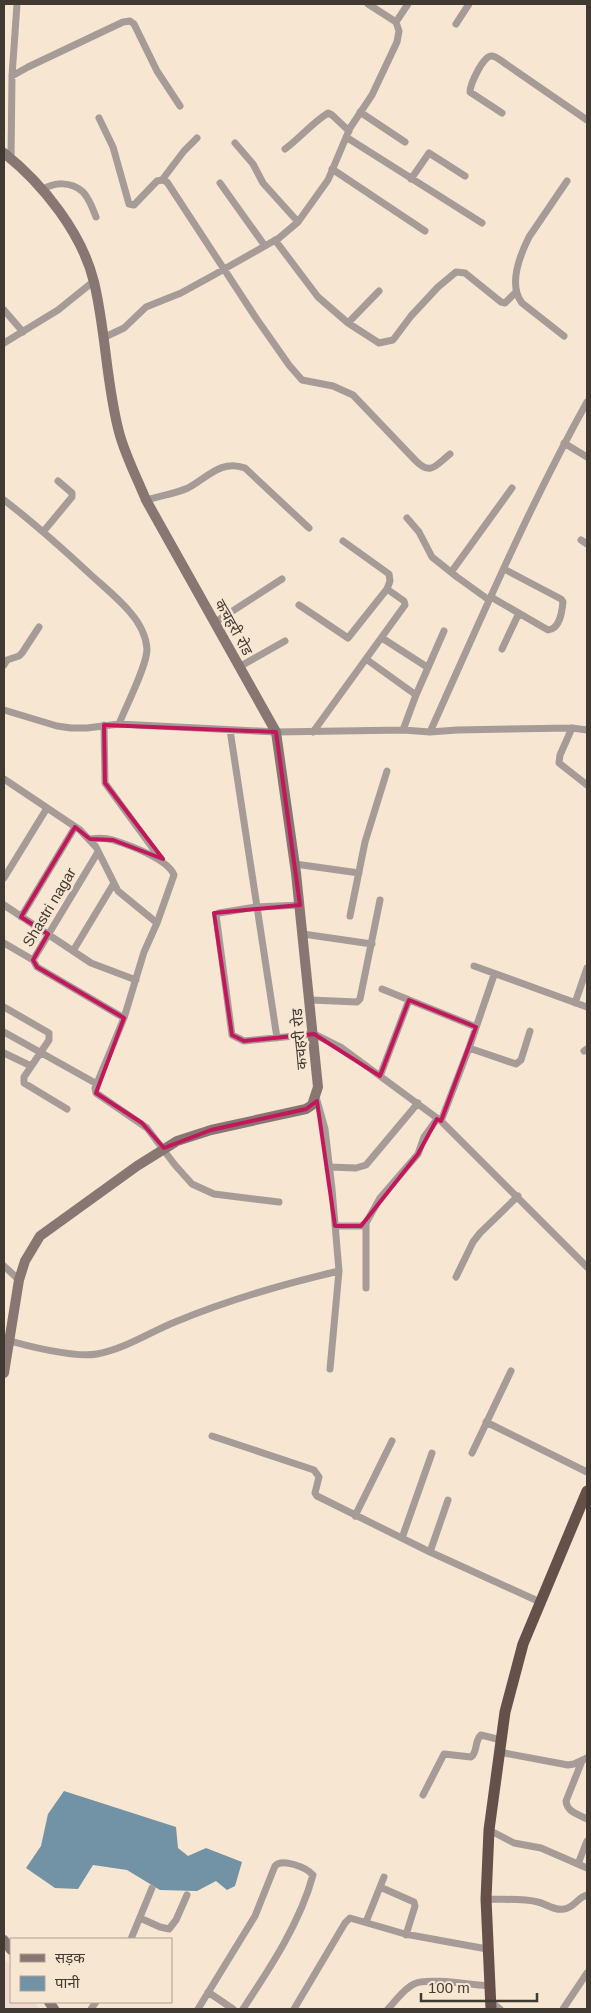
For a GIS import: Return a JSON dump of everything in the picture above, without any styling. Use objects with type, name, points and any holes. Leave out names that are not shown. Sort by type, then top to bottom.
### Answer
[{"type":"highway","points":[[491,2005],[486,1899],[489,1830],[499,1752],[511,1686],[523,1644],[587,1491]]},
{"type":"main road","name":"कचहरी रोड","points":[[7,156],[42,190],[60,213],[81,249],[94,281],[111,395],[120,434],[146,500],[276,732],[300,905],[314,1034],[318,1087],[316,1097]]},
{"type":"main road","points":[[4,1373],[6,1340],[19,1280],[25,1261],[40,1236],[164,1148],[211,1130],[306,1109],[312,1105],[316,1097]]},
{"type":"street","points":[[7,156],[17,4]]},
{"type":"street","points":[[103,338],[124,328],[146,307],[181,293],[276,240],[298,222],[328,180],[347,134],[372,94],[397,42],[399,31],[396,22],[368,4]]},
{"type":"street","points":[[396,22],[408,4]]},
{"type":"street","points":[[456,24],[469,4]]},
{"type":"street","points":[[12,76],[126,20],[134,24],[157,70],[180,106]]},
{"type":"street","points":[[502,113],[470,92],[473,80],[484,59],[488,56],[493,56],[503,62],[587,120]]},
{"type":"street","points":[[360,112],[405,142]]},
{"type":"street","points":[[285,149],[299,139],[315,121],[328,113],[332,115],[347,134],[411,179],[482,223]]},
{"type":"street","points":[[99,118],[112,147],[128,204],[134,206],[157,181],[162,180],[184,151],[197,138]]},
{"type":"street","points":[[235,143],[253,164],[263,183],[298,222]]},
{"type":"street","points":[[411,179],[429,154],[465,176]]},
{"type":"street","points":[[332,169],[425,231]]},
{"type":"street","points":[[162,180],[172,189],[222,270],[289,365],[302,380],[334,386],[353,395],[416,461],[427,469],[431,469],[450,454]]},
{"type":"street","points":[[564,336],[522,303],[516,292],[515,281],[525,245],[546,208],[567,181]]},
{"type":"street","points":[[42,190],[51,184],[57,183],[75,187],[83,192],[96,217]]},
{"type":"street","points":[[220,184],[265,246]]},
{"type":"street","points":[[276,240],[318,297],[348,323],[379,343],[393,340],[411,316],[438,287],[451,276],[461,271],[501,302],[506,303],[516,292]]},
{"type":"street","points":[[4,343],[58,310],[94,281]]},
{"type":"street","points":[[348,323],[378,291]]},
{"type":"street","points":[[4,310],[23,332]]},
{"type":"street","points":[[430,732],[504,569],[564,443],[587,402]]},
{"type":"street","points":[[564,443],[587,456]]},
{"type":"street","points":[[146,500],[186,489],[221,467],[239,466],[245,468],[309,528]]},
{"type":"street","points":[[43,532],[72,498],[72,493],[58,481]]},
{"type":"street","points":[[452,573],[512,488]]},
{"type":"street","points":[[5,504],[43,532],[130,612],[145,639],[147,651],[144,664],[119,724]]},
{"type":"street","points":[[407,518],[418,532],[432,558],[452,573],[490,599],[548,630],[557,626],[563,602],[561,599],[504,569]]},
{"type":"street","points":[[299,605],[348,638],[387,589],[390,581],[388,574],[343,541]]},
{"type":"street","points":[[214,623],[282,579]]},
{"type":"street","points":[[313,732],[405,605],[404,601],[387,589]]},
{"type":"street","points":[[502,650],[519,613]]},
{"type":"street","points":[[4,665],[7,660],[22,653],[39,627]]},
{"type":"street","points":[[403,730],[427,667],[444,631]]},
{"type":"street","points":[[382,638],[427,667]]},
{"type":"street","points":[[239,667],[285,641]]},
{"type":"street","points":[[366,659],[416,695]]},
{"type":"street","points":[[4,710],[57,726],[87,728],[119,724],[276,732],[403,730],[430,732],[572,728],[587,730]]},
{"type":"street","points":[[104,725],[105,783],[163,863]]},
{"type":"street","points":[[572,728],[560,755],[559,763],[587,785]]},
{"type":"street","points":[[230,730],[277,1038]]},
{"type":"street","points":[[350,916],[365,842],[387,771]]},
{"type":"street","points":[[4,779],[90,839],[118,890],[157,922]]},
{"type":"street","points":[[4,878],[47,808]]},
{"type":"street","points":[[21,917],[75,827]]},
{"type":"street","points":[[90,839],[113,840],[151,855],[172,870],[174,875],[146,946],[124,1018],[97,1084],[96,1092],[142,1123],[192,1184],[202,1190],[226,1196],[279,1202]]},
{"type":"street","name":"Shastri nagar","points":[[98,852],[33,960],[37,967],[124,1018]]},
{"type":"street","points":[[295,864],[359,873]]},
{"type":"street","points":[[73,951],[114,883]]},
{"type":"street","points":[[310,1000],[357,1002],[360,1000],[380,900]]},
{"type":"street","points":[[4,905],[97,967],[136,980]]},
{"type":"street","points":[[300,905],[256,908],[216,915],[232,1035],[244,1041],[314,1034],[342,1048],[439,1120],[518,1196],[587,1267]]},
{"type":"street","points":[[303,934],[372,944]]},
{"type":"street","points":[[4,943],[33,960]]},
{"type":"street","points":[[474,966],[587,1007]]},
{"type":"street","points":[[575,1003],[587,968]]},
{"type":"street","points":[[366,1288],[366,1223],[380,1198],[418,1154],[424,1136],[439,1120],[469,1048],[494,974]]},
{"type":"street","points":[[382,989],[476,1027]]},
{"type":"street","points":[[380,1076],[410,1000]]},
{"type":"street","points":[[4,1007],[49,1033],[49,1040],[24,1077],[24,1083],[26,1086],[67,1109]]},
{"type":"street","points":[[469,1048],[516,1064],[521,1060],[530,1031]]},
{"type":"street","points":[[4,1032],[97,1084]]},
{"type":"street","points":[[4,1053],[31,1066]]},
{"type":"street","points":[[316,1097],[322,1115],[330,1167],[339,1271],[330,1369]]},
{"type":"street","points":[[330,1167],[356,1168],[366,1165],[418,1103]]},
{"type":"street","points":[[456,1277],[473,1242],[518,1196]]},
{"type":"street","points":[[335,1226],[361,1226],[366,1223]]},
{"type":"street","points":[[4,1266],[19,1280]]},
{"type":"street","points":[[6,1340],[79,1355],[97,1354],[115,1349],[174,1322],[224,1303],[282,1285],[339,1271]]},
{"type":"street","points":[[472,1453],[510,1371]]},
{"type":"street","points":[[486,1422],[587,1472]]},
{"type":"street","points":[[212,1436],[314,1470],[319,1477],[317,1496],[430,1552],[540,1602]]},
{"type":"street","points":[[355,1516],[392,1441]]},
{"type":"street","points":[[402,1538],[432,1453]]},
{"type":"street","points":[[430,1552],[448,1500]]},
{"type":"street","points":[[423,1795],[444,1754],[471,1757],[475,1753],[477,1738],[480,1735],[501,1740]]},
{"type":"street","points":[[499,1752],[568,1764],[585,1760]]},
{"type":"street","points":[[585,1760],[566,1801],[570,1810],[587,1819]]},
{"type":"street","points":[[489,1830],[514,1843],[541,1848],[587,1868]]},
{"type":"street","points":[[578,1864],[587,1841]]},
{"type":"street","points":[[198,2009],[255,1916],[274,1866],[282,1862],[308,1870],[313,1875],[295,1920],[268,1972],[243,2009]]},
{"type":"street","points":[[366,1922],[384,1877]]},
{"type":"street","points":[[380,1887],[414,1902],[415,1906],[406,1934]]},
{"type":"street","points":[[131,1938],[152,1888]]},
{"type":"street","points":[[140,1918],[160,1928],[169,1929],[176,1920],[187,1895]]},
{"type":"street","points":[[486,1899],[537,1902],[553,1909],[563,1910],[587,1895]]},
{"type":"street","points":[[294,2009],[345,1923],[350,1918],[406,1934],[487,1949]]},
{"type":"street","points":[[563,2009],[587,1973]]},
{"type":"street","points":[[388,2009],[415,1983],[428,1981],[489,1986]]},
{"type":"street","points":[[208,1992],[233,2009]]},
{"type":"street","points":[[491,2005],[500,2009]]},
{"type":"highlighted area","points":[[104,725],[276,732],[300,905],[214,913],[232,1035],[244,1041],[314,1034],[380,1076],[409,1000],[476,1027],[441,1121],[437,1119],[418,1154],[361,1226],[335,1226],[317,1101],[306,1109],[211,1130],[164,1148],[142,1123],[96,1093],[124,1018],[37,967],[33,960],[48,934],[21,917],[75,827],[90,839],[113,840],[163,859],[105,783]]},
{"type":"shaded area","points":[[4,1958],[10,1967],[10,2003],[35,2003],[40,2009],[4,2009]]},
{"type":"water","points":[[64,1791],[176,1827],[178,1848],[188,1856],[206,1848],[242,1862],[235,1886],[227,1890],[216,1881],[197,1891],[160,1890],[127,1870],[93,1865],[78,1889],[55,1888],[26,1868],[41,1846],[48,1814]]}]
